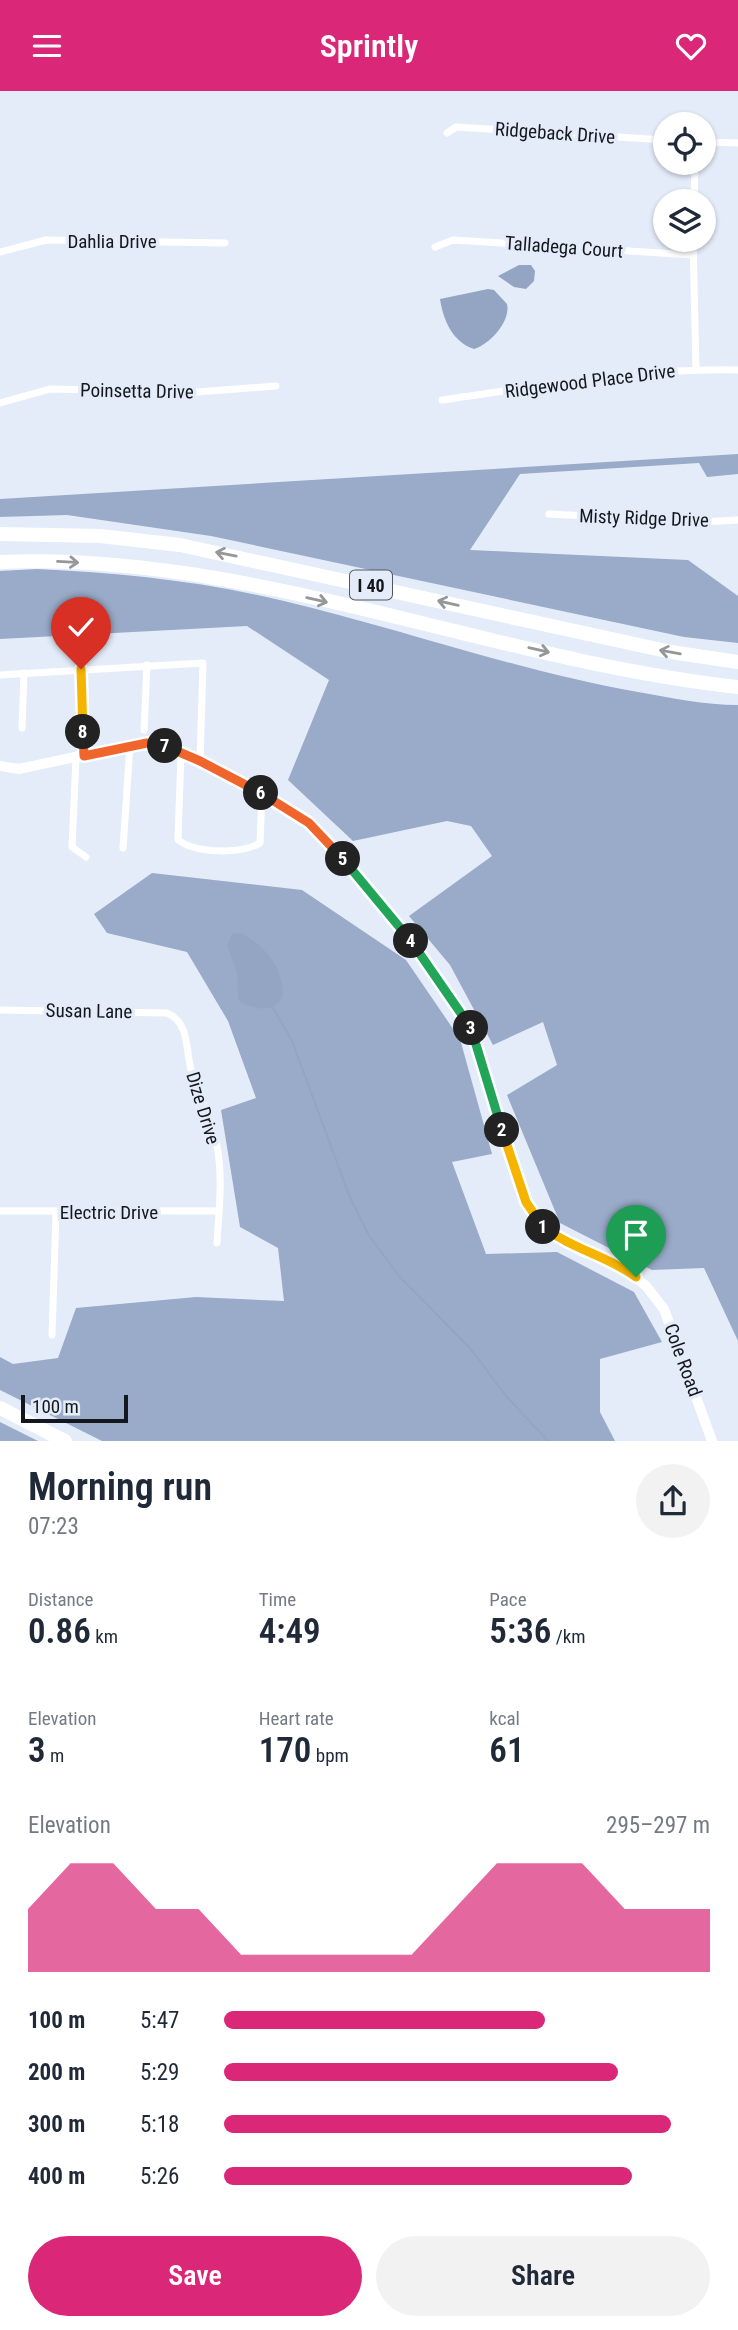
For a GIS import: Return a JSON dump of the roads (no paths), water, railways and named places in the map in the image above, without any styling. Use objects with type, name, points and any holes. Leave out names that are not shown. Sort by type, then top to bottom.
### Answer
[{"type":"highway","name":"I 40","points":[[0,534],[100,536],[180,545],[671,652],[738,661]]},
{"type":"highway","name":"I 40","points":[[0,562],[118,564],[196,574],[629,671],[738,687]]},
{"type":"highway","points":[[0,1408],[65,1441]]},
{"type":"street","name":"Ridgeback Drive","points":[[447,133],[456,127],[653,139]]},
{"type":"street","points":[[716,142],[738,143]]},
{"type":"street","name":"Dahlia Drive","points":[[0,251],[46,240],[225,243]]},
{"type":"street","name":"Talladega Court","points":[[435,247],[453,240],[693,255]]},
{"type":"street","points":[[693,255],[696,369]]},
{"type":"street","name":"Ridgewood Place Drive","points":[[442,400],[608,377],[696,369],[738,370]]},
{"type":"street","name":"Poinsetta Drive","points":[[0,403],[50,389],[197,393],[276,386]]},
{"type":"street","name":"Misty Ridge Drive","points":[[550,515],[703,522],[738,520]]},
{"type":"street","points":[[0,675],[203,663],[200,761]]},
{"type":"street","points":[[144,730],[147,665]]},
{"type":"street","points":[[81,669],[81,755],[72,847],[86,857]]},
{"type":"street","points":[[22,728],[24,673]]},
{"type":"street","points":[[123,848],[130,745]]},
{"type":"street","name":"Cole Road","points":[[0,766],[19,769],[130,745],[163,746],[200,761],[262,797],[296,813],[321,834],[368,887],[460,1009],[476,1041],[516,1178],[531,1213],[544,1228],[581,1251],[626,1270],[656,1299],[671,1324],[712,1441]]},
{"type":"street","points":[[181,753],[178,840],[188,848],[248,850],[260,843],[262,797]]},
{"type":"street","name":"Susan Lane","points":[[0,1010],[167,1013],[177,1017]]},
{"type":"street","name":"Dize Drive","points":[[177,1017],[183,1025],[190,1067],[217,1147],[217,1243]]},
{"type":"street","name":"Electric Drive","points":[[0,1211],[219,1211]]},
{"type":"street","points":[[52,1335],[56,1213]]},
{"type":"waterway","points":[[272,1006],[292,1041],[349,1195],[368,1234],[399,1276],[469,1347],[507,1397],[548,1441]]}]
